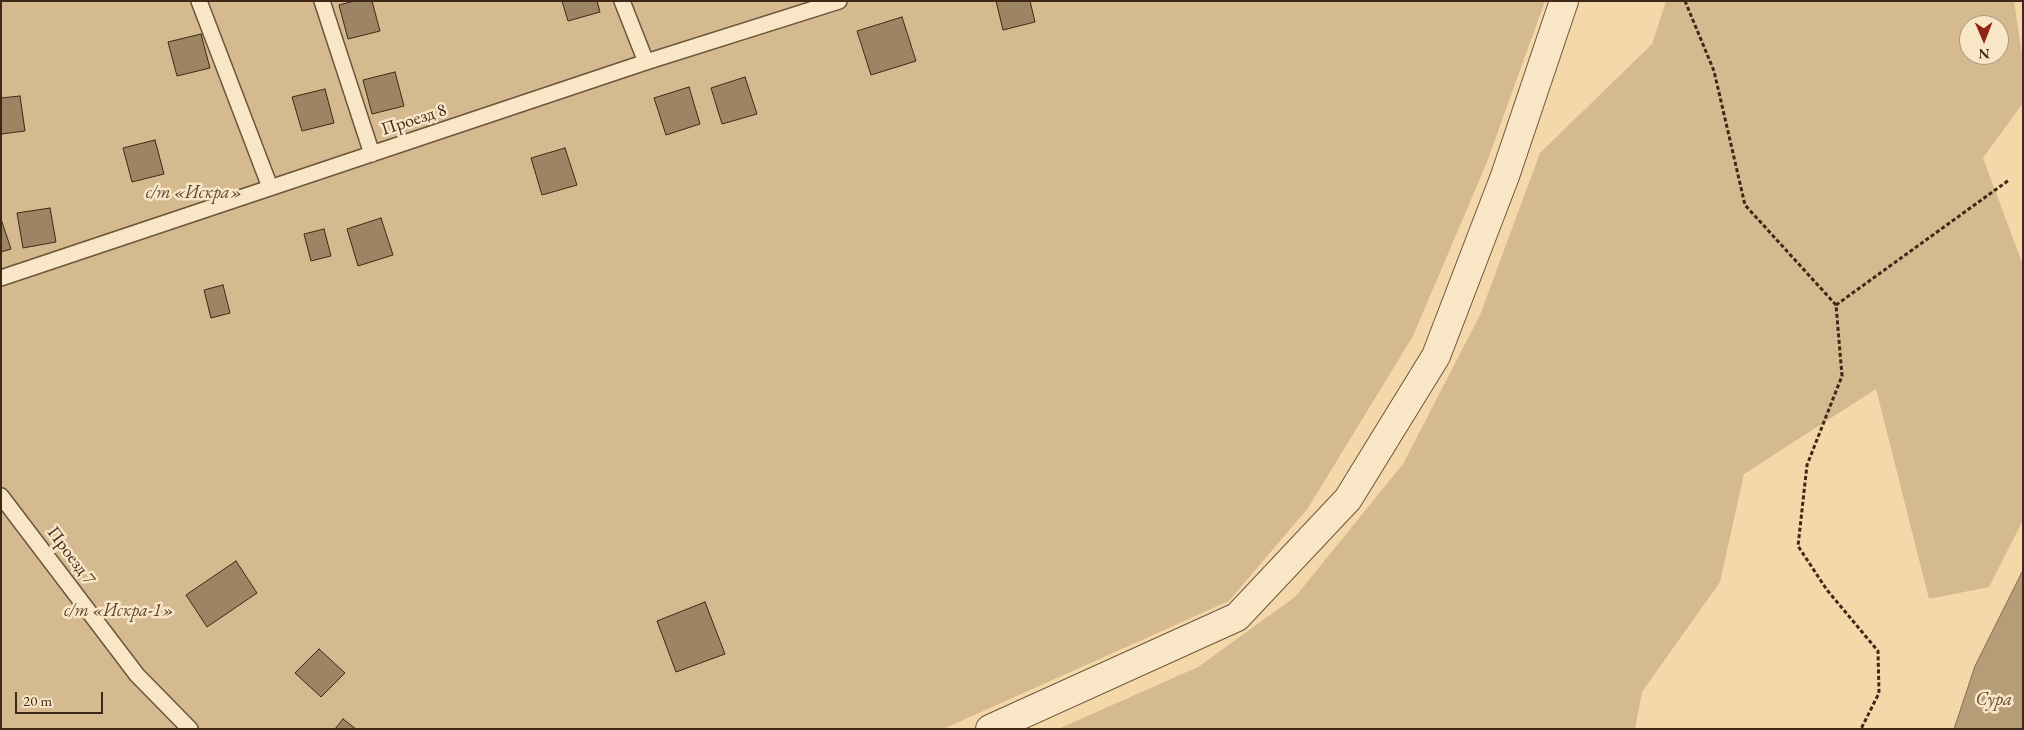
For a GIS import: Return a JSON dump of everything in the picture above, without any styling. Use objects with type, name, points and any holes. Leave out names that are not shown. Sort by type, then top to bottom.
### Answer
[{"type":"street","points":[[990,729],[1237,617],[1348,499],[1436,356],[1505,176],[1564,1]]},
{"type":"lane","points":[[199,1],[270,187]]},
{"type":"lane","points":[[322,1],[372,154]]},
{"type":"lane","points":[[622,1],[646,62]]},
{"type":"lane","name":"Проезд 8","points":[[1,278],[818,4],[839,1]]},
{"type":"lane","name":"Проезд 7","points":[[1,496],[137,675],[190,729]]},
{"type":"path","points":[[1685,1],[1714,70],[1745,205],[1836,306],[1842,376],[1807,465],[1798,546],[1827,590],[1878,651],[1879,693],[1861,729]]},
{"type":"path","points":[[1836,306],[2009,180]]},
{"type":"green space","points":[[1,1],[1545,1],[1487,162],[1413,336],[1308,508],[1229,601],[943,729],[1,729]]},
{"type":"green space","points":[[1666,1],[2014,1],[2023,61],[2023,103],[1983,158],[2023,265],[2023,520],[1989,587],[1929,599],[1876,389],[1744,474],[1720,582],[1642,692],[1635,729],[1058,729],[1198,667],[1295,597],[1403,464],[1480,315],[1540,153],[1652,44]]},
{"type":"water","name":"Сура","points":[[2023,570],[2023,729],[1954,729],[1975,666]]},
{"type":"building","points":[[354,1],[372,1],[380,31],[348,39],[339,5]]},
{"type":"building","points":[[562,1],[597,1],[600,12],[568,21]]},
{"type":"building","points":[[996,1],[1030,1],[1035,22],[1003,30]]},
{"type":"building","points":[[902,17],[916,61],[871,75],[857,31]]},
{"type":"building","points":[[201,34],[210,68],[177,76],[168,42]]},
{"type":"building","points":[[395,72],[404,106],[372,114],[363,80]]},
{"type":"building","points":[[745,77],[757,114],[722,124],[711,88]]},
{"type":"building","points":[[689,87],[700,124],[666,135],[654,98]]},
{"type":"building","points":[[325,89],[334,123],[302,131],[292,97]]},
{"type":"building","points":[[20,96],[25,131],[1,134],[1,98]]},
{"type":"building","points":[[155,140],[164,174],[132,182],[123,148]]},
{"type":"building","points":[[565,148],[577,185],[542,195],[531,158]]},
{"type":"building","points":[[50,208],[56,242],[23,248],[17,213]]},
{"type":"building","points":[[381,218],[393,255],[358,266],[347,229]]},
{"type":"building","points":[[1,219],[11,249],[1,252]]},
{"type":"building","points":[[324,229],[331,256],[311,261],[304,234]]},
{"type":"building","points":[[223,285],[230,313],[211,318],[204,290]]},
{"type":"building","points":[[236,561],[257,593],[207,627],[186,595]]},
{"type":"building","points":[[705,602],[725,654],[676,672],[657,621]]},
{"type":"building","points":[[319,649],[345,673],[321,697],[295,673]]},
{"type":"building","points":[[343,719],[356,729],[335,729]]},
{"type":"park label","name":"с/т «Искра»","points":[[194,193]]},
{"type":"park label","name":"с/т «Искра-1»","points":[[119,611]]}]
